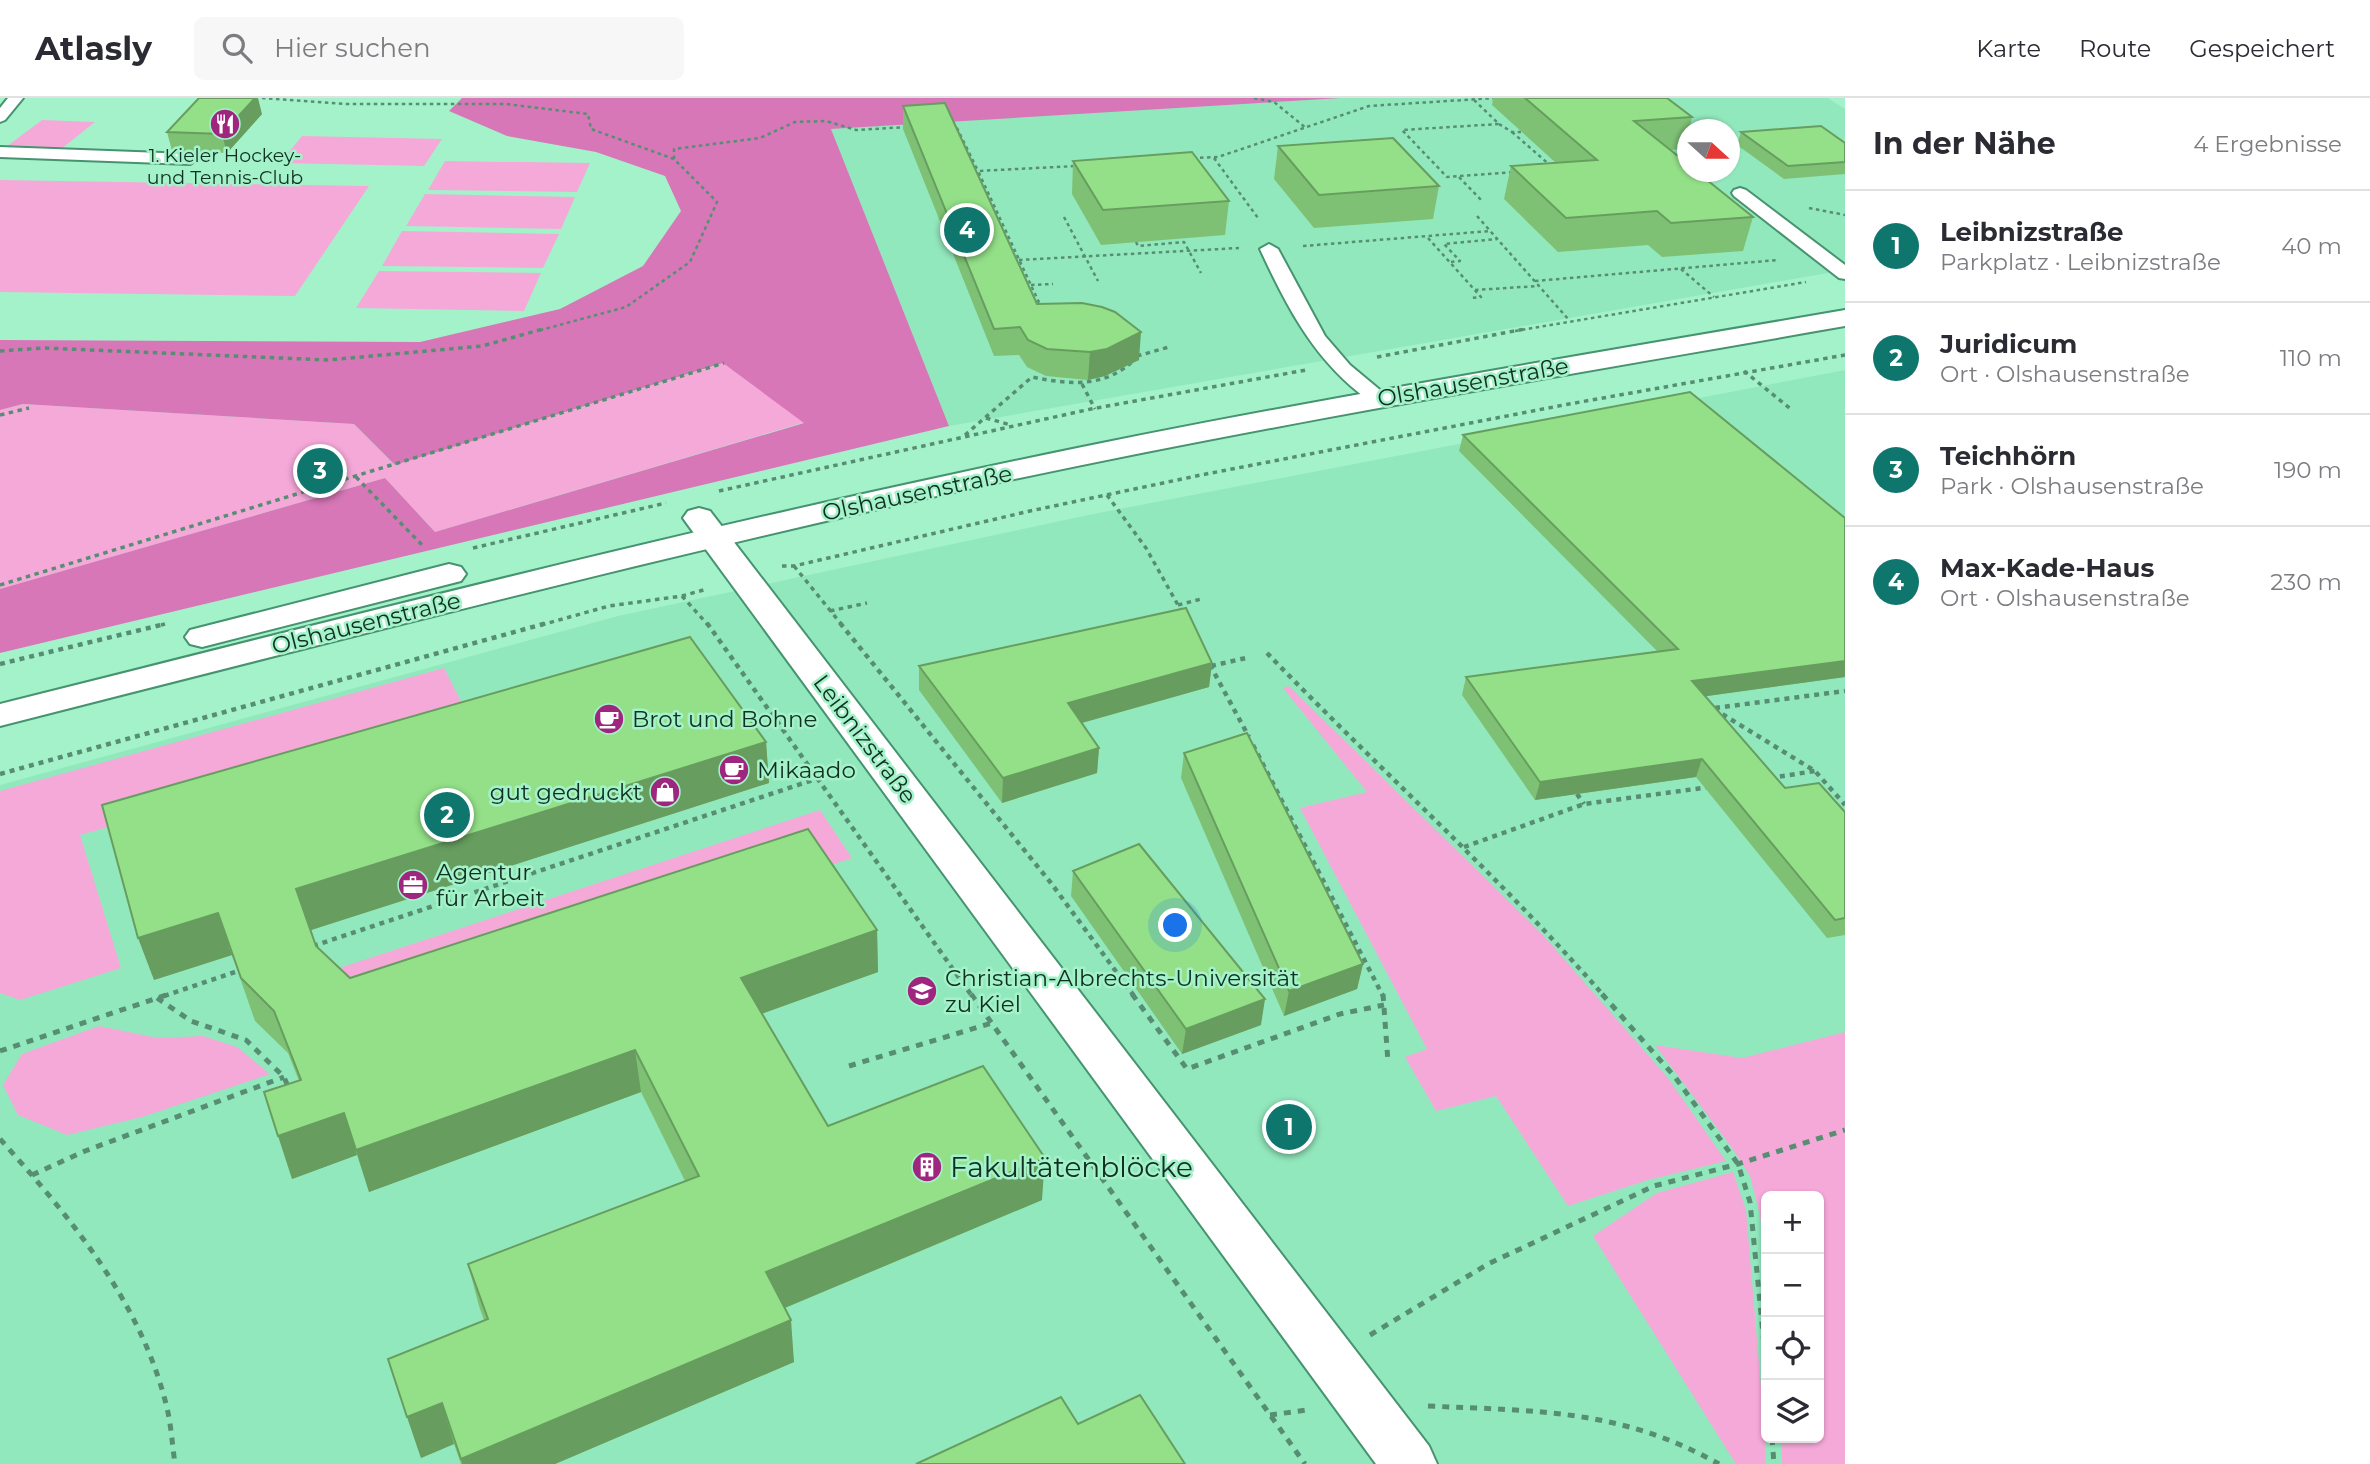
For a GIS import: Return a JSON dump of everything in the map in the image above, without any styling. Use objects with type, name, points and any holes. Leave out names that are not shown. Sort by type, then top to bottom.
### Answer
[{"type":"street","name":"Olshausenstraße","points":[[1368,390],[1664,326],[1845,298]]},
{"type":"street","name":"Olshausenstraße","points":[[0,715],[580,568],[706,528],[988,452],[1368,390],[1845,318]]},
{"type":"street","name":"Olshausenstraße","points":[[0,689],[445,575],[706,528]]},
{"type":"street","name":"Leibnizstraße","points":[[706,528],[1409,1464]]},
{"type":"lane","points":[[0,117],[16,98]]},
{"type":"lane","points":[[0,152],[190,159]]},
{"type":"lane","points":[[1740,193],[1845,274]]},
{"type":"lane","points":[[1269,249],[1293,299],[1324,346],[1368,390]]},
{"type":"path","points":[[0,351],[44,348],[328,360],[482,346],[626,307],[690,262],[717,202],[674,159],[591,129],[588,114],[573,109],[506,103],[356,104],[262,98]]},
{"type":"path","points":[[1254,98],[1274,102],[1280,110],[1306,128]]},
{"type":"path","points":[[1186,159],[1214,157],[1369,106],[1495,98]]},
{"type":"path","points":[[1473,99],[1553,169],[1539,170]]},
{"type":"path","points":[[674,159],[674,149],[760,138],[795,122],[826,121],[856,130],[910,127]]},
{"type":"path","points":[[951,124],[956,126],[1042,310]]},
{"type":"path","points":[[1499,124],[1402,130],[1447,177],[1526,171]]},
{"type":"path","points":[[1512,132],[1521,131]]},
{"type":"path","points":[[1214,157],[1258,218]]},
{"type":"path","points":[[978,172],[1089,165]]},
{"type":"path","points":[[1458,176],[1482,201]]},
{"type":"path","points":[[1477,216],[1570,321]]},
{"type":"path","points":[[1064,217],[1098,281]]},
{"type":"path","points":[[1019,261],[1251,247],[1269,249],[1490,231]]},
{"type":"path","points":[[1427,237],[1481,297],[1471,298]]},
{"type":"path","points":[[1450,262],[1460,261],[1444,244],[1497,239]]},
{"type":"path","points":[[1136,242],[1138,246],[1184,242],[1201,273]]},
{"type":"path","points":[[1535,281],[1822,257]]},
{"type":"path","points":[[1680,269],[1714,298]]},
{"type":"path","points":[[1031,285],[1053,284]]},
{"type":"path","points":[[1475,290],[1539,286]]},
{"type":"path","points":[[964,436],[1032,377],[1082,384],[1107,379],[1126,371],[1137,356],[1169,347]]},
{"type":"path","points":[[1135,350],[1137,356]]},
{"type":"path","points":[[0,774],[609,606],[682,596],[780,566],[794,566],[1106,495],[1483,420],[1845,355]]},
{"type":"path","points":[[0,585],[724,363]]},
{"type":"path","points":[[1734,363],[1792,410]]},
{"type":"path","points":[[1082,384],[1095,408]]},
{"type":"path","points":[[0,415],[29,408]]},
{"type":"path","points":[[985,418],[1013,426]]},
{"type":"path","points":[[356,477],[435,558],[445,575]]},
{"type":"path","points":[[1106,495],[1146,548],[1185,617]]},
{"type":"path","points":[[794,566],[1051,883],[1187,1069],[1340,1014],[1384,1005]]},
{"type":"path","points":[[682,596],[704,619],[1305,1464]]},
{"type":"path","points":[[1178,605],[1201,599]]},
{"type":"path","points":[[830,612],[867,603]]},
{"type":"path","points":[[1204,653],[1383,991],[1388,1062]]},
{"type":"path","points":[[1267,653],[1348,737],[1464,847],[1635,1029],[1675,1077],[1738,1164],[1750,1202],[1761,1317]]},
{"type":"path","points":[[1211,666],[1246,658]]},
{"type":"path","points":[[1714,709],[1845,691]]},
{"type":"path","points":[[1706,699],[1714,709],[1815,771],[1845,805]]},
{"type":"path","points":[[1767,779],[1815,771]]},
{"type":"path","points":[[310,947],[816,779]]},
{"type":"path","points":[[1464,847],[1584,804],[1716,786]]},
{"type":"path","points":[[1577,794],[1584,804]]},
{"type":"path","points":[[0,1051],[246,968]]},
{"type":"path","points":[[157,998],[191,1021],[246,1040],[284,1077],[294,1101]]},
{"type":"path","points":[[849,1066],[992,1023]]},
{"type":"path","points":[[32,1175],[85,1151],[284,1077]]},
{"type":"path","points":[[1330,1359],[1488,1264],[1654,1186],[1738,1164],[1845,1130]]},
{"type":"path","points":[[0,1139],[32,1175],[109,1274],[142,1336],[165,1401],[175,1464]]},
{"type":"path","points":[[1270,1415],[1363,1403],[1588,1415],[1659,1434],[1719,1464]]},
{"type":"path","points":[[1772,1443],[1774,1464]]},
{"type":"shaded area","points":[[462,98],[1341,98],[831,129],[949,426],[0,653],[0,589],[385,478],[435,532],[804,423],[723,363],[395,465],[354,424],[23,404],[0,410],[0,340],[420,342],[560,309],[643,266],[681,211],[665,176],[596,152],[507,136],[449,111]]},
{"type":"shaded area","points":[[1302,98],[1828,98],[1845,109],[1845,270],[949,426],[831,129]]},
{"type":"shaded area","points":[[42,120],[95,122],[61,149],[6,147]]},
{"type":"shaded area","points":[[302,136],[442,139],[424,166],[280,163]]},
{"type":"shaded area","points":[[445,161],[590,163],[577,192],[428,190]]},
{"type":"shaded area","points":[[0,180],[369,186],[295,296],[0,292]]},
{"type":"shaded area","points":[[425,194],[575,197],[561,229],[406,226]]},
{"type":"shaded area","points":[[402,231],[559,234],[543,268],[382,266]]},
{"type":"shaded area","points":[[379,271],[541,273],[524,311],[356,308]]},
{"type":"shaded area","points":[[724,363],[805,422],[435,532],[385,478],[0,589],[0,410],[23,404],[354,424],[395,465]]},
{"type":"shaded area","name":"Christian-Albrechts-Universität zu Kiel","points":[[1845,370],[1845,1464],[0,1464],[0,785],[618,616],[1088,515]]},
{"type":"shaded area","points":[[444,668],[464,707],[377,751],[80,835],[121,968],[20,1000],[0,993],[0,791]]},
{"type":"shaded area","points":[[1289,686],[1543,935],[1668,1078],[1726,1161],[1648,1180],[1568,1206],[1496,1096],[1436,1111],[1405,1057],[1427,1049],[1300,808],[1367,792],[1283,688]]},
{"type":"shaded area","points":[[820,810],[852,858],[362,1020],[324,973]]},
{"type":"shaded area","points":[[99,1026],[158,1038],[203,1036],[237,1047],[270,1074],[142,1117],[67,1135],[18,1115],[3,1085],[22,1054]]},
{"type":"shaded area","points":[[1845,1032],[1845,1464],[1782,1464],[1781,1443],[1824,1443],[1824,1191],[1761,1191],[1761,1224],[1750,1176],[1655,1045],[1742,1058]]},
{"type":"shaded area","points":[[1733,1172],[1746,1210],[1761,1387],[1761,1443],[1766,1443],[1765,1464],[1736,1464],[1593,1236],[1657,1193]]},
{"type":"building","points":[[199,98],[255,98],[222,134],[167,132]]},
{"type":"building","points":[[1525,98],[1667,98],[1692,117],[1634,121],[1677,155],[1677,182],[1709,182],[1753,217],[1671,223],[1657,211],[1566,218],[1511,166],[1597,160]]},
{"type":"building","points":[[945,103],[1037,304],[1082,303],[1102,307],[1115,312],[1141,332],[1107,349],[1090,352],[1047,349],[1028,340],[1020,327],[994,329],[903,106]]},
{"type":"building","points":[[1821,126],[1845,143],[1845,162],[1788,166],[1741,132]]},
{"type":"building","points":[[1393,138],[1439,186],[1319,195],[1278,146]]},
{"type":"building","points":[[1192,152],[1229,201],[1103,210],[1073,161]]},
{"type":"building","points":[[1690,392],[1845,518],[1845,661],[1692,681],[1785,788],[1819,783],[1845,812],[1845,918],[1835,920],[1702,759],[1540,782],[1466,677],[1678,649],[1463,435]]},
{"type":"building","points":[[1186,608],[1212,663],[1068,703],[1099,748],[1003,778],[919,666]]},
{"type":"building","points":[[690,637],[766,742],[296,889],[316,946],[350,978],[808,829],[877,930],[741,978],[828,1126],[983,1066],[1045,1158],[766,1272],[791,1320],[461,1459],[442,1403],[407,1417],[388,1359],[488,1319],[468,1264],[699,1176],[635,1050],[356,1150],[344,1113],[278,1136],[264,1092],[301,1080],[274,1011],[241,978],[218,913],[138,938],[102,805]]},
{"type":"building","points":[[1247,733],[1363,964],[1289,991],[1184,753]]},
{"type":"building","points":[[1139,844],[1265,999],[1186,1029],[1073,871]]},
{"type":"building","points":[[1140,1395],[1185,1464],[916,1464],[1061,1397],[1078,1424]]},
{"type":"place","name":"1. Kieler Hockey- und Tennis-Club","points":[[225,124]]},
{"type":"place","name":"Max-Kade-Haus","points":[[967,230]]},
{"type":"place","name":"Teichhörn","points":[[320,471]]},
{"type":"place","name":"Brot und Bohne","points":[[609,719]]},
{"type":"place","name":"Mikaado","points":[[734,770]]},
{"type":"place","name":"gut gedruckt","points":[[665,792]]},
{"type":"place","name":"Juridicum","points":[[447,815]]},
{"type":"place","name":"Agentur für Arbeit","points":[[413,885]]},
{"type":"place","name":"Christian-Albrechts-Universität zu Kiel","points":[[922,991]]},
{"type":"place","name":"Leibnizstraße","points":[[1289,1127]]},
{"type":"place","name":"Fakultätenblöcke","points":[[927,1167]]}]
